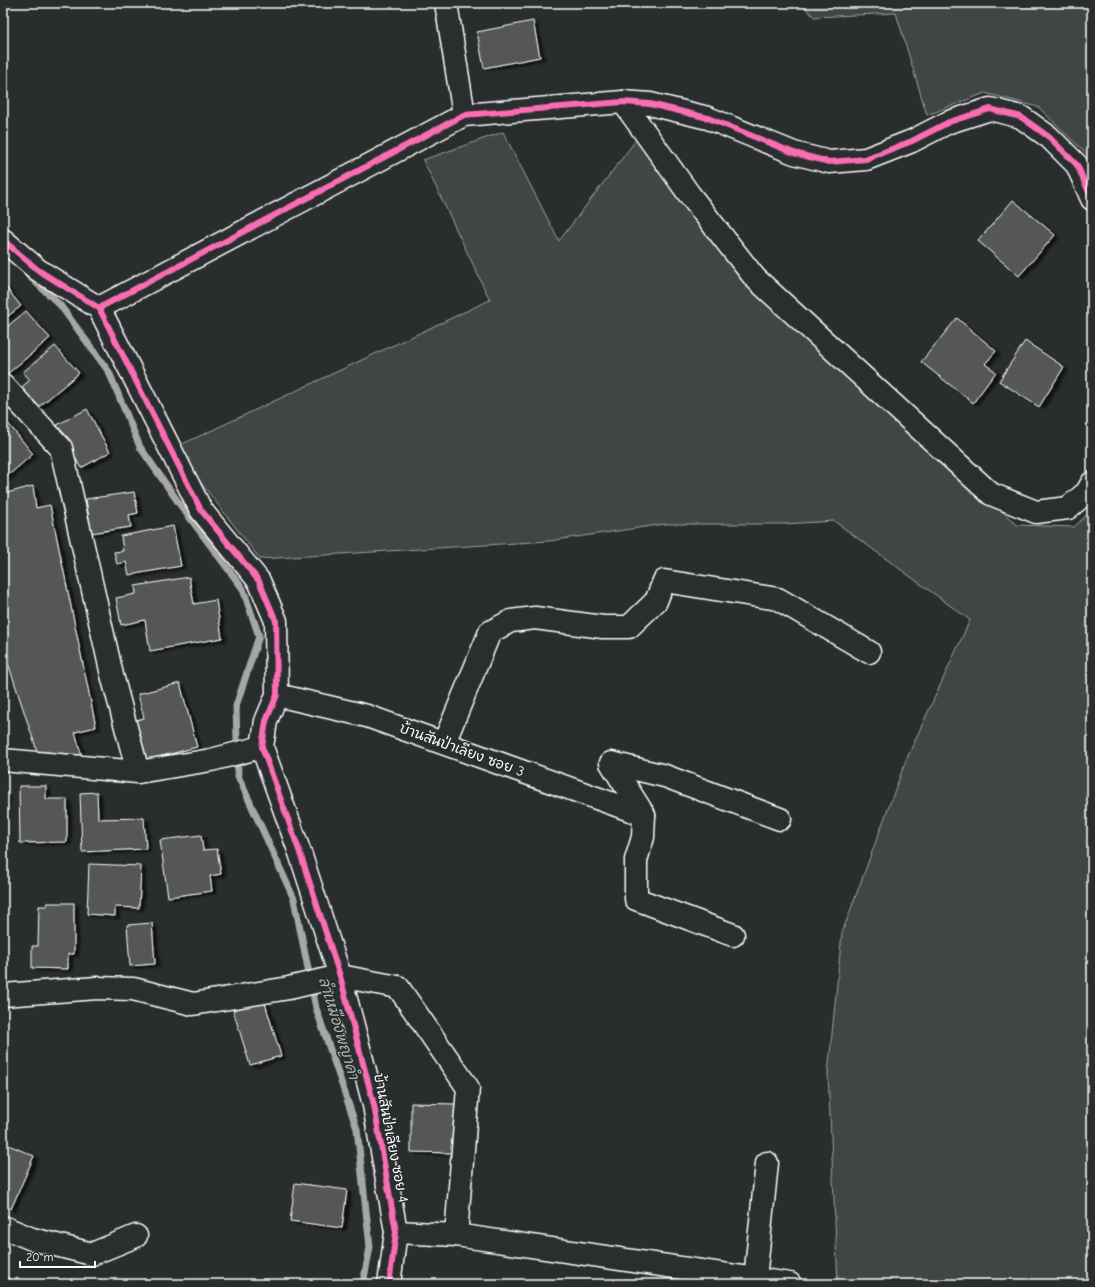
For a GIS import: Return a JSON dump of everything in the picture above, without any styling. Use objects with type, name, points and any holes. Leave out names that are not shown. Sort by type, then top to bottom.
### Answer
[{"type":"street","points":[[446,3],[464,115]]},
{"type":"street","points":[[623,102],[689,194],[755,278],[991,494],[1036,512],[1068,508],[1087,492],[1092,483]]},
{"type":"street","points":[[99,308],[464,115],[623,102],[650,104],[708,118],[794,153],[830,162],[866,160],[912,142],[949,122],[990,109],[1021,117],[1049,137],[1077,165],[1092,199]]},
{"type":"street","points":[[3,240],[38,270],[99,308],[201,510],[259,581],[276,621],[276,695],[266,721],[262,747],[240,754],[211,760],[138,772],[3,760]]},
{"type":"street","points":[[3,384],[61,448],[112,676],[138,772]]},
{"type":"street","points":[[444,743],[490,632],[511,621],[535,618],[603,627],[629,627],[656,601],[664,581],[778,599],[869,652]]},
{"type":"street","name":"บ้านสันป่าเลียง ซอย 3","points":[[276,695],[367,716],[644,815]]},
{"type":"street","name":"บ้านสันป่าเลียง ซอย 4","points":[[262,747],[300,853],[333,977],[374,1105],[396,1232],[389,1284]]},
{"type":"street","points":[[733,935],[636,899],[636,860],[643,837],[644,815],[611,763],[666,776],[780,819]]},
{"type":"street","points":[[3,995],[97,988],[134,989],[193,1004],[289,988],[333,977],[398,987],[468,1088],[456,1235]]},
{"type":"street","points":[[755,1279],[767,1163]]},
{"type":"street","points":[[3,1227],[32,1239],[92,1254],[136,1236]]},
{"type":"street","points":[[396,1232],[456,1235],[790,1284]]},
{"type":"shaded area","points":[[801,3],[1092,3],[1092,159],[1038,107],[985,93],[927,115],[896,13],[814,17]]},
{"type":"shaded area","points":[[503,132],[559,241],[636,140],[749,285],[1017,525],[1074,527],[1092,510],[1092,1284],[838,1284],[828,1074],[842,933],[906,760],[970,620],[834,521],[783,524],[665,524],[549,541],[260,559],[174,448],[490,300],[423,160]]},
{"type":"building","points":[[533,21],[540,57],[484,68],[477,32]]},
{"type":"building","points":[[1013,200],[1055,235],[1019,276],[978,241]]},
{"type":"building","points":[[4,285],[21,306],[3,320],[3,286]]},
{"type":"building","points":[[26,311],[50,338],[5,376],[3,373],[3,330]]},
{"type":"building","points":[[957,318],[996,351],[985,364],[996,372],[973,403],[921,362]]},
{"type":"building","points":[[1025,341],[1064,367],[1039,407],[999,381]]},
{"type":"building","points":[[55,346],[79,373],[34,411],[17,391],[30,380],[23,372]]},
{"type":"building","points":[[87,409],[110,452],[81,468],[57,425]]},
{"type":"building","points":[[3,417],[33,454],[3,480]]},
{"type":"building","points":[[33,486],[36,508],[50,505],[96,727],[75,732],[83,760],[39,757],[3,648],[3,494]]},
{"type":"building","points":[[134,492],[138,513],[129,515],[131,527],[91,533],[86,499]]},
{"type":"building","points":[[173,526],[181,566],[129,575],[126,562],[117,564],[114,552],[123,551],[121,536]]},
{"type":"building","points":[[189,577],[194,604],[216,600],[222,638],[150,651],[145,620],[121,625],[116,598],[136,594],[135,586]]},
{"type":"building","points":[[180,683],[197,747],[139,762],[128,722],[144,718],[138,694]]},
{"type":"building","points":[[19,786],[46,786],[46,799],[67,799],[67,842],[20,843]]},
{"type":"building","points":[[97,792],[98,819],[144,818],[146,849],[82,852],[80,793]]},
{"type":"building","points":[[3,794],[6,794],[3,822]]},
{"type":"building","points":[[201,835],[203,850],[217,849],[221,874],[210,876],[212,891],[168,897],[160,840]]},
{"type":"building","points":[[89,864],[141,866],[139,908],[115,907],[115,916],[87,914]]},
{"type":"building","points":[[47,903],[74,903],[74,954],[68,954],[68,969],[32,968],[32,946],[38,946],[39,906],[47,906]]},
{"type":"building","points":[[152,923],[155,964],[130,966],[127,925]]},
{"type":"building","points":[[264,1000],[281,1056],[250,1065],[233,1010]]},
{"type":"building","points":[[411,1103],[455,1104],[454,1153],[411,1152]]},
{"type":"building","points":[[4,1143],[34,1156],[11,1209],[3,1206]]},
{"type":"building","points":[[295,1183],[347,1190],[342,1228],[290,1221]]},
{"type":"building","points":[[4,1276],[20,1284],[3,1284]]},
{"type":"waterway","name":"ลำเหมืองพญาคำ","points":[[28,275],[60,305],[109,372],[140,447],[181,506],[243,589],[259,636],[236,706],[238,776],[294,899],[316,1008],[357,1129],[370,1247],[363,1284]]},
{"type":"cycle path","points":[[99,308],[464,115],[623,102],[650,104],[708,118],[794,153],[829,162],[866,159],[912,141],[949,122],[990,109],[1021,117],[1049,137],[1077,165],[1092,199]]},
{"type":"cycle path","points":[[3,240],[38,270],[99,308],[201,510],[259,581],[276,621],[277,695],[266,721],[262,747],[300,853],[340,976],[374,1105],[396,1232],[389,1284]]}]
